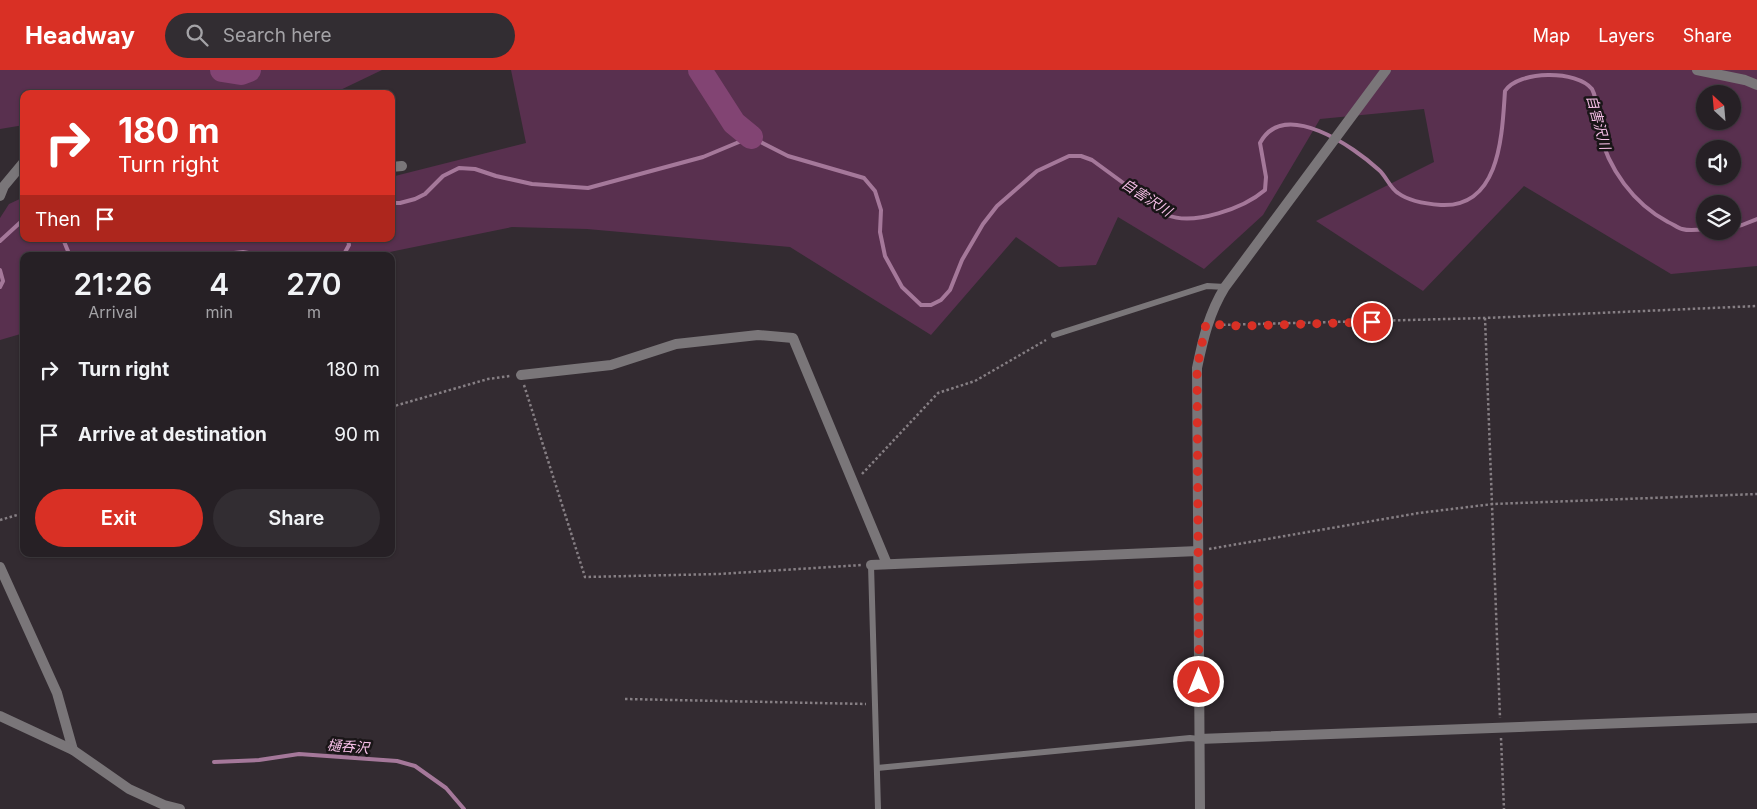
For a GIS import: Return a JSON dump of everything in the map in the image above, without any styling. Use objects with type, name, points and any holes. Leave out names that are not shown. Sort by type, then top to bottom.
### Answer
[{"type":"street","points":[[1200,809],[1197,368],[1206,324],[1215,303],[1225,287],[1386,70]]},
{"type":"street","points":[[1697,70],[1745,80],[1757,85]]},
{"type":"street","points":[[0,196],[4,186],[20,167]]},
{"type":"street","points":[[521,375],[611,366],[676,344],[758,335],[793,338],[887,564]]},
{"type":"street","points":[[871,565],[1198,551]]},
{"type":"street","points":[[0,568],[57,693],[73,750]]},
{"type":"street","points":[[0,716],[73,750],[129,789],[164,805],[180,809]]},
{"type":"street","points":[[1199,739],[1757,718]]},
{"type":"lane","points":[[1054,335],[1208,286],[1225,287]]},
{"type":"lane","points":[[871,565],[878,809]]},
{"type":"lane","points":[[877,768],[1190,738],[1199,739]]},
{"type":"path","points":[[1206,324],[1240,326],[1485,318],[1757,306]]},
{"type":"path","points":[[1485,318],[1504,809]]},
{"type":"path","points":[[854,484],[938,393],[975,381],[1054,335]]},
{"type":"path","points":[[395,406],[488,379],[521,375],[585,577],[719,574],[871,565]]},
{"type":"path","points":[[1198,551],[1419,513],[1493,504],[1757,494]]},
{"type":"path","points":[[0,520],[20,514]]},
{"type":"path","points":[[625,699],[875,704]]},
{"type":"shaded area","points":[[0,70],[382,70],[340,90],[20,90],[20,126],[0,129]]},
{"type":"shaded area","points":[[511,70],[1757,70],[1757,266],[1671,274],[1524,186],[1423,291],[1316,221],[1434,162],[1424,109],[1320,119],[1263,215],[1204,269],[1118,217],[1096,265],[1059,267],[1016,237],[931,335],[790,247],[587,229],[512,227],[390,252],[20,252],[20,334],[0,340],[0,218],[9,204],[20,199],[20,242],[395,242],[395,176],[526,143]]},
{"type":"waterway","name":"自害沢川","points":[[222,70],[241,73],[249,70]]},
{"type":"waterway","name":"自害沢川","points":[[700,70],[734,123],[751,137]]},
{"type":"waterway","name":"自害沢川","points":[[395,203],[415,199],[425,194],[443,176],[459,168],[475,169],[532,184],[588,188],[703,157],[751,137],[788,156],[864,178],[875,191],[881,210],[880,232],[885,256],[902,287],[921,305],[931,305],[941,300],[950,290],[962,260],[983,224],[997,206],[1037,171],[1069,156],[1081,156],[1092,160],[1167,215],[1178,218],[1204,217],[1232,209],[1256,197],[1265,190],[1266,177],[1260,143],[1271,130],[1285,125],[1302,126],[1337,139],[1368,160],[1384,175],[1395,191],[1408,199],[1441,205],[1461,203],[1476,194],[1487,181],[1494,165],[1502,127],[1505,91],[1512,84],[1522,79],[1548,75],[1574,78],[1592,89],[1596,99],[1598,125],[1603,144],[1616,172],[1624,184],[1644,206],[1668,222],[1685,230],[1696,230]]},
{"type":"waterway","name":"自害沢川","points":[[1741,225],[1757,219]]},
{"type":"waterway","points":[[0,241],[20,223]]},
{"type":"waterway","points":[[64,242],[68,252]]},
{"type":"waterway","points":[[345,252],[348,242]]},
{"type":"waterway","points":[[0,270],[3,281],[0,287]]},
{"type":"waterway","name":"樋呑沢","points":[[214,762],[259,760],[299,754],[397,761],[415,766],[446,788],[464,809]]},
{"type":"route","points":[[1199,682],[1197,368],[1206,324],[1240,326],[1372,322]]}]
